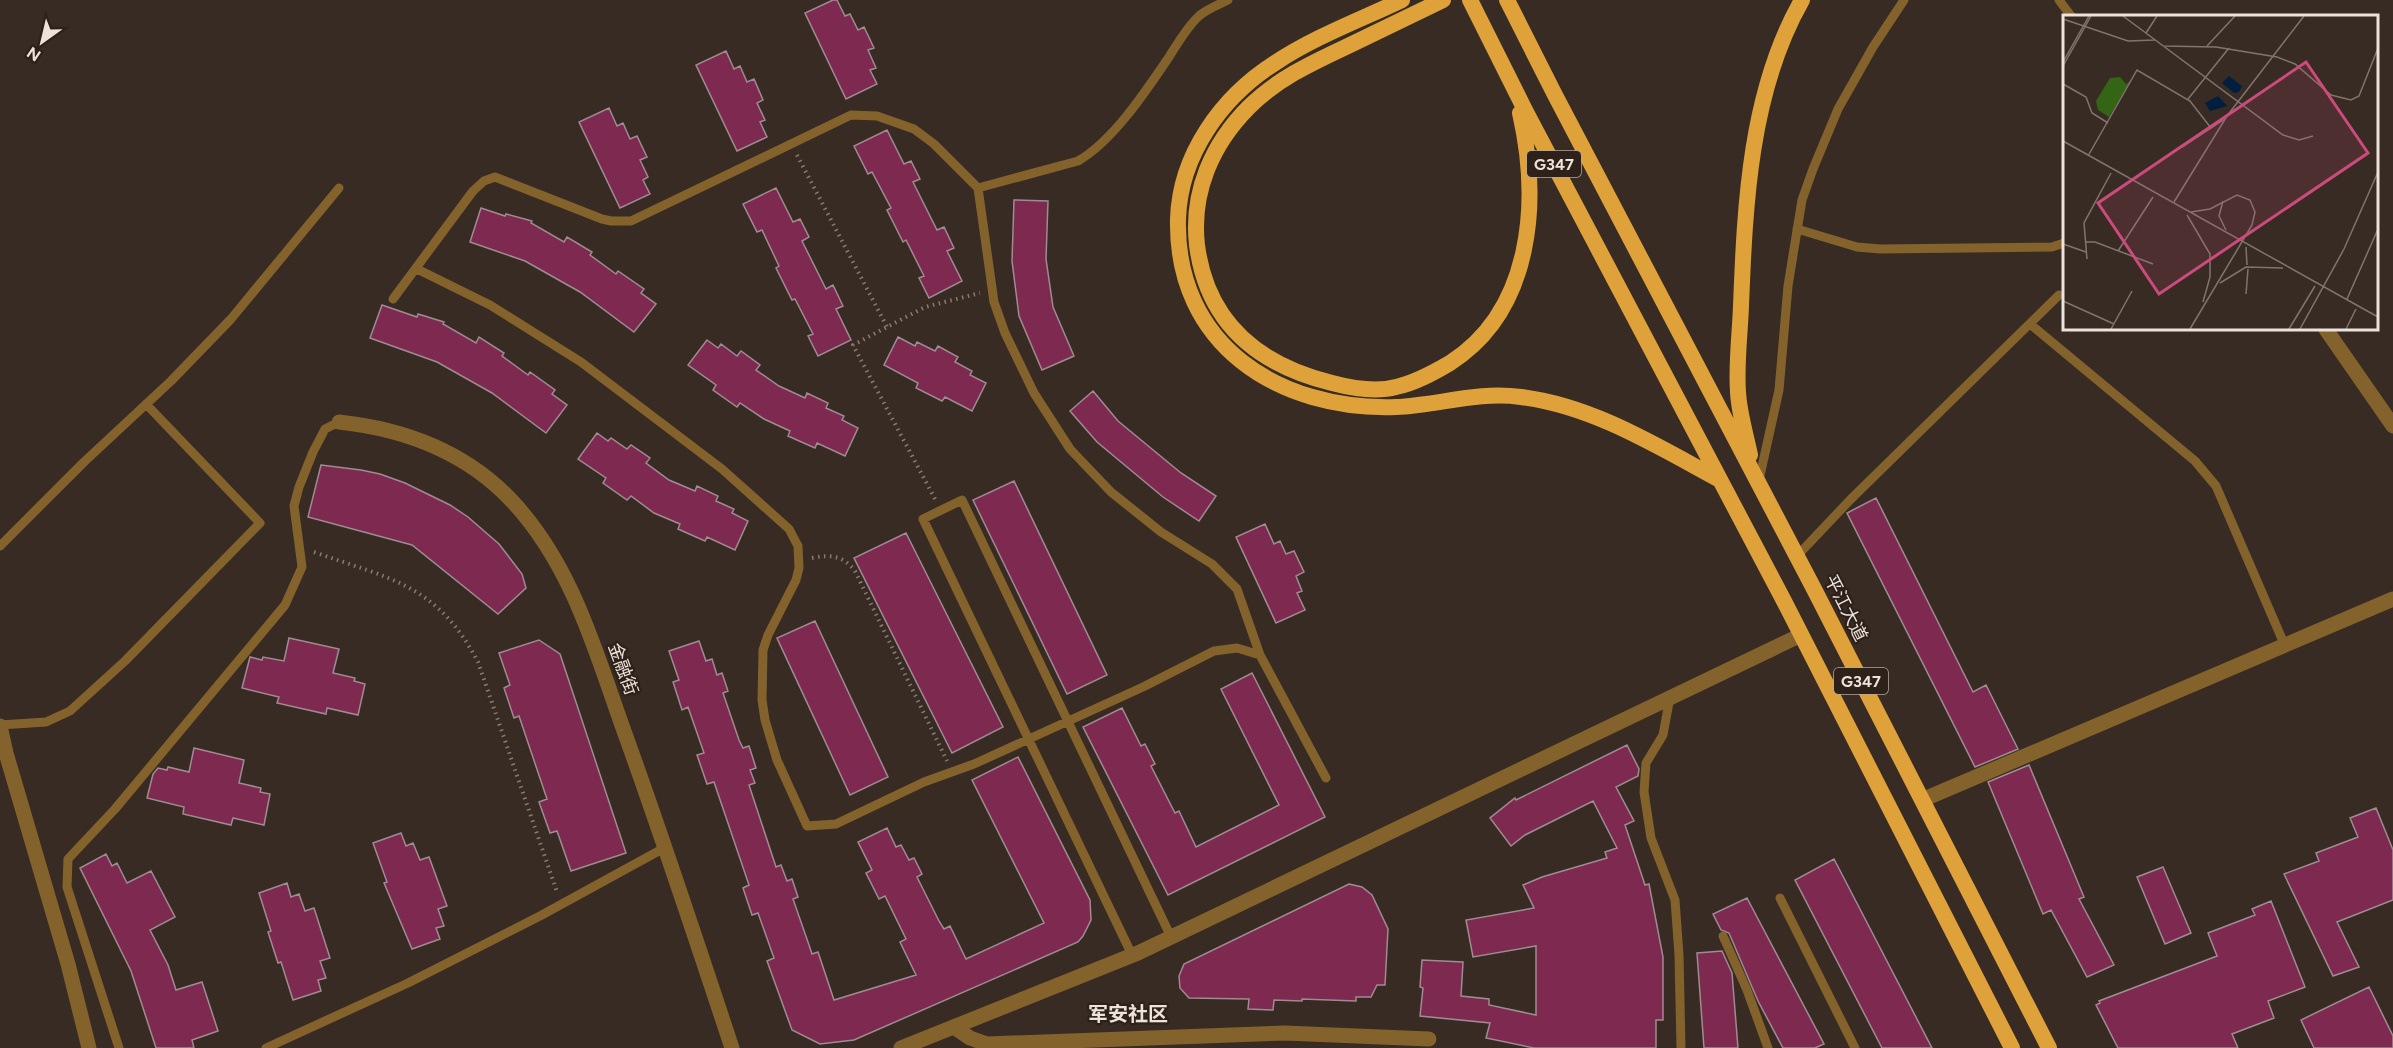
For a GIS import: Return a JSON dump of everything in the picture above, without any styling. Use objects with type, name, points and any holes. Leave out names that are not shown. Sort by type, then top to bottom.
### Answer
[{"type":"highway","points":[[1402,0],[1275,63],[1236,94],[1204,134],[1191,157],[1178,216],[1181,259],[1195,304],[1219,341],[1234,357],[1264,378],[1307,395],[1334,402],[1361,406],[1397,407],[1463,397],[1498,395],[1545,401],[1628,431],[1720,480]]},
{"type":"highway","points":[[1443,0],[1285,78],[1249,107],[1233,124],[1208,165],[1198,199],[1196,235],[1204,277],[1221,313],[1246,344],[1273,362],[1312,378],[1362,388],[1394,388],[1417,381],[1457,358],[1489,330],[1512,293],[1520,270],[1527,221],[1526,139],[1513,86]]},
{"type":"highway","name":"G347","points":[[1470,0],[1801,635],[2012,1048]]},
{"type":"highway","name":"平江大道","points":[[1507,0],[1797,556],[2049,1048]]},
{"type":"highway","points":[[1756,478],[1738,393],[1742,276],[1750,173],[1772,67],[1780,43],[1802,0]]},
{"type":"street","points":[[2326,330],[2393,426]]},
{"type":"street","name":"金融街","points":[[339,422],[393,431],[445,451],[490,481],[528,519],[559,566],[584,618],[666,847],[732,1048]]},
{"type":"street","points":[[1922,800],[2393,599]]},
{"type":"street","points":[[901,1048],[1132,956],[1801,635]]},
{"type":"street","points":[[0,726],[68,964],[89,1048]]},
{"type":"street","points":[[954,1027],[970,1038],[987,1044],[1102,1043],[1285,1033],[1429,1039]]},
{"type":"lane","points":[[978,188],[1078,161],[1092,153],[1104,143],[1156,77],[1190,26],[1201,14],[1227,0]]},
{"type":"lane","points":[[1756,478],[1779,390],[1788,286],[1802,200],[1838,109],[1873,47],[1904,0]]},
{"type":"lane","points":[[2059,0],[2070,15]]},
{"type":"lane","points":[[393,299],[473,191],[484,181],[495,177],[602,219],[631,221],[851,115],[890,119],[914,129],[934,144],[978,188],[992,290],[1005,333],[1018,363],[1045,412],[1070,449],[1111,492],[1134,512],[1222,573],[1237,590],[1260,655],[1326,778]]},
{"type":"lane","points":[[0,546],[231,319],[339,188]]},
{"type":"lane","points":[[1797,229],[1857,247],[1880,249],[2052,247],[2063,243]]},
{"type":"lane","points":[[417,269],[517,321],[600,376],[722,470],[789,528],[798,546],[800,560],[796,580],[768,635],[763,650],[762,700],[765,720],[777,760],[807,826],[836,824],[924,782],[952,773],[1143,687],[1214,651],[1237,648],[1260,655]]},
{"type":"lane","points":[[1797,556],[1850,500],[2059,295]]},
{"type":"lane","points":[[2030,324],[2195,461],[2216,486],[2285,646]]},
{"type":"lane","points":[[0,726],[46,722],[70,711],[125,661],[260,523],[146,404]]},
{"type":"lane","points":[[119,1048],[67,887],[68,859],[115,809],[285,604],[302,567],[294,506],[299,487],[325,429],[339,422]]},
{"type":"lane","points":[[1132,956],[923,519],[941,510],[962,501],[1171,938]]},
{"type":"lane","points":[[1671,697],[1663,735],[1646,764],[1644,792],[1651,838],[1675,900],[1681,1048]]},
{"type":"lane","points":[[266,1048],[408,983],[666,847]]},
{"type":"lane","points":[[1780,898],[1855,1048]]},
{"type":"lane","points":[[1723,936],[1747,990],[1768,1048]]},
{"type":"path","points":[[791,144],[887,327]]},
{"type":"path","points":[[941,510],[853,345],[925,307],[992,290]]},
{"type":"path","points":[[300,547],[406,585],[433,602],[458,627],[478,662],[561,904]]},
{"type":"path","points":[[800,560],[831,556],[840,558],[851,566],[952,773]]},
{"type":"building","points":[[837,0],[845,16],[850,14],[858,30],[864,27],[874,48],[868,50],[876,68],[870,70],[877,84],[846,99],[805,13]]},
{"type":"building","points":[[726,51],[734,69],[740,66],[747,82],[754,79],[763,100],[757,103],[765,120],[760,122],[767,137],[737,151],[696,65]]},
{"type":"building","points":[[609,108],[617,126],[623,123],[630,139],[637,136],[647,157],[640,160],[648,177],[643,180],[650,194],[620,208],[579,122]]},
{"type":"building","points":[[887,130],[904,164],[911,161],[920,179],[913,182],[937,230],[944,227],[954,248],[947,251],[962,281],[929,298],[919,278],[924,276],[906,240],[903,242],[887,210],[891,208],[872,172],[868,174],[854,146]]},
{"type":"building","points":[[776,188],[793,222],[800,219],[809,237],[802,241],[826,289],[833,285],[843,306],[836,309],[851,340],[818,356],[808,336],[813,334],[776,268],[779,266],[762,230],[757,232],[743,204]]},
{"type":"building","points":[[1014,200],[1048,201],[1046,259],[1053,307],[1074,356],[1042,370],[1019,316],[1012,261]]},
{"type":"building","points":[[481,208],[505,216],[506,214],[532,221],[531,223],[564,242],[567,237],[592,252],[590,255],[616,274],[618,271],[644,289],[641,293],[656,304],[634,332],[580,292],[525,261],[470,242]]},
{"type":"building","points":[[382,305],[417,317],[418,314],[444,322],[443,324],[476,343],[479,337],[504,353],[502,356],[528,375],[530,372],[555,390],[552,394],[567,405],[546,433],[492,393],[437,362],[370,338]]},
{"type":"building","points":[[898,337],[915,346],[917,342],[935,351],[938,346],[958,357],[955,362],[972,371],[970,375],[986,383],[972,411],[945,397],[942,401],[916,388],[918,383],[884,365]]},
{"type":"building","points":[[707,340],[718,348],[721,344],[737,356],[741,351],[760,365],[756,370],[779,386],[805,398],[807,393],[828,403],[826,408],[844,416],[842,420],[858,428],[845,456],[817,443],[815,448],[788,436],[790,431],[764,419],[740,403],[737,407],[713,390],[716,385],[688,365]]},
{"type":"building","points":[[1093,391],[1118,421],[1181,473],[1216,496],[1199,521],[1163,497],[1097,442],[1070,411]]},
{"type":"building","points":[[597,433],[608,441],[611,438],[627,449],[631,445],[650,458],[646,463],[669,480],[695,491],[697,486],[718,496],[716,501],[734,509],[732,513],[748,521],[735,550],[707,537],[705,541],[678,529],[680,524],[654,513],[631,496],[627,500],[603,483],[606,478],[578,459]]},
{"type":"building","points":[[321,465],[380,474],[405,483],[450,505],[468,517],[499,544],[522,574],[526,588],[498,614],[412,545],[308,517]]},
{"type":"building","points":[[1014,481],[1107,675],[1067,694],[973,500]]},
{"type":"building","points":[[1876,498],[1973,692],[1986,685],[2018,749],[1975,767],[1847,513]]},
{"type":"building","points":[[1265,524],[1274,544],[1280,541],[1286,554],[1294,551],[1304,572],[1296,576],[1302,591],[1297,593],[1305,610],[1276,623],[1236,537]]},
{"type":"building","points":[[906,533],[1003,727],[952,753],[854,558]]},
{"type":"building","points":[[815,621],[888,777],[850,795],[777,638]]},
{"type":"building","points":[[289,638],[339,649],[333,673],[355,678],[354,681],[365,684],[358,715],[327,708],[326,714],[277,703],[279,697],[242,688],[250,657],[284,661]]},
{"type":"building","points":[[539,640],[560,654],[626,853],[571,871],[557,831],[550,833],[539,802],[547,799],[519,716],[514,718],[504,688],[510,685],[499,653]]},
{"type":"building","points":[[699,641],[706,661],[712,659],[717,675],[722,673],[728,691],[723,693],[739,740],[743,748],[749,746],[756,768],[750,770],[755,783],[749,785],[776,867],[781,865],[787,881],[792,879],[798,897],[793,899],[812,954],[818,952],[834,1000],[916,975],[900,942],[906,939],[885,896],[879,899],[866,873],[872,870],[858,842],[887,828],[896,847],[901,845],[909,860],[914,858],[922,874],[917,877],[939,921],[944,929],[950,926],[966,959],[1044,923],[972,780],[1018,757],[1090,900],[1091,920],[1083,936],[1078,942],[854,1040],[820,1044],[792,1030],[767,961],[774,958],[758,913],[752,915],[743,888],[749,885],[714,782],[707,784],[697,755],[704,753],[688,707],[682,710],[673,682],[679,680],[669,651]]},
{"type":"building","points":[[1252,673],[1325,817],[1168,895],[1083,727],[1122,708],[1141,746],[1145,744],[1155,764],[1151,766],[1175,813],[1179,811],[1196,847],[1279,805],[1221,689]]},
{"type":"building","points":[[1627,745],[1639,769],[1638,776],[1616,787],[1634,821],[1625,825],[1645,885],[1649,884],[1663,957],[1663,1020],[1656,1020],[1656,1048],[1534,1048],[1486,1038],[1490,1023],[1420,1016],[1423,988],[1420,987],[1422,960],[1463,962],[1461,996],[1489,999],[1489,1005],[1536,1015],[1536,946],[1473,957],[1466,920],[1534,908],[1523,885],[1542,877],[1607,858],[1605,852],[1617,848],[1593,801],[1525,835],[1511,846],[1490,818],[1515,798],[1516,800]]},
{"type":"building","points":[[194,748],[244,760],[239,783],[261,788],[260,792],[270,794],[264,825],[233,818],[231,825],[183,814],[184,807],[147,798],[153,774],[158,768],[167,770],[168,767],[189,772]]},
{"type":"building","points":[[2029,765],[2084,897],[2079,899],[2114,965],[2087,977],[2051,910],[2043,914],[1988,782]]},
{"type":"building","points":[[2376,808],[2393,850],[2393,900],[2337,922],[2359,967],[2333,976],[2284,874],[2319,861],[2316,853],[2358,837],[2350,818]]},
{"type":"building","points":[[401,833],[406,846],[413,843],[420,860],[429,857],[447,906],[438,909],[444,926],[436,928],[440,939],[412,949],[384,883],[387,882],[373,843]]},
{"type":"building","points":[[106,854],[112,866],[117,863],[127,883],[151,871],[175,917],[150,930],[168,965],[176,990],[202,982],[218,1031],[192,1040],[194,1048],[156,1048],[131,971],[80,868]]},
{"type":"building","points":[[1834,859],[1932,1048],[1882,1048],[1795,880]]},
{"type":"building","points":[[2163,867],[2191,933],[2165,944],[2137,877]]},
{"type":"building","points":[[287,883],[291,897],[299,894],[305,911],[314,908],[330,958],[320,961],[326,978],[318,980],[321,991],[293,1000],[281,962],[278,963],[268,932],[271,931],[259,893]]},
{"type":"building","points":[[1349,884],[1362,887],[1372,895],[1388,929],[1385,985],[1377,985],[1371,997],[1356,997],[1356,1001],[1274,1000],[1273,1010],[1248,1009],[1249,999],[1189,998],[1180,988],[1179,976],[1184,964]]},
{"type":"building","points":[[1747,898],[1824,1044],[1815,1048],[1783,1048],[1758,1001],[1729,933],[1721,930],[1713,914]]},
{"type":"building","points":[[2271,901],[2305,987],[2268,1001],[2274,1018],[2232,1034],[2238,1048],[2118,1048],[2096,1005],[2100,1003],[2099,1001],[2217,956],[2208,933],[2255,915],[2252,909]]},
{"type":"building","points":[[1722,951],[1732,973],[1738,1048],[1704,1048],[1697,953]]},
{"type":"building","points":[[2369,987],[2393,1036],[2393,1048],[2314,1048],[2301,1020]]},
{"type":"district","name":"军安社区","points":[[1128,1014]]}]
